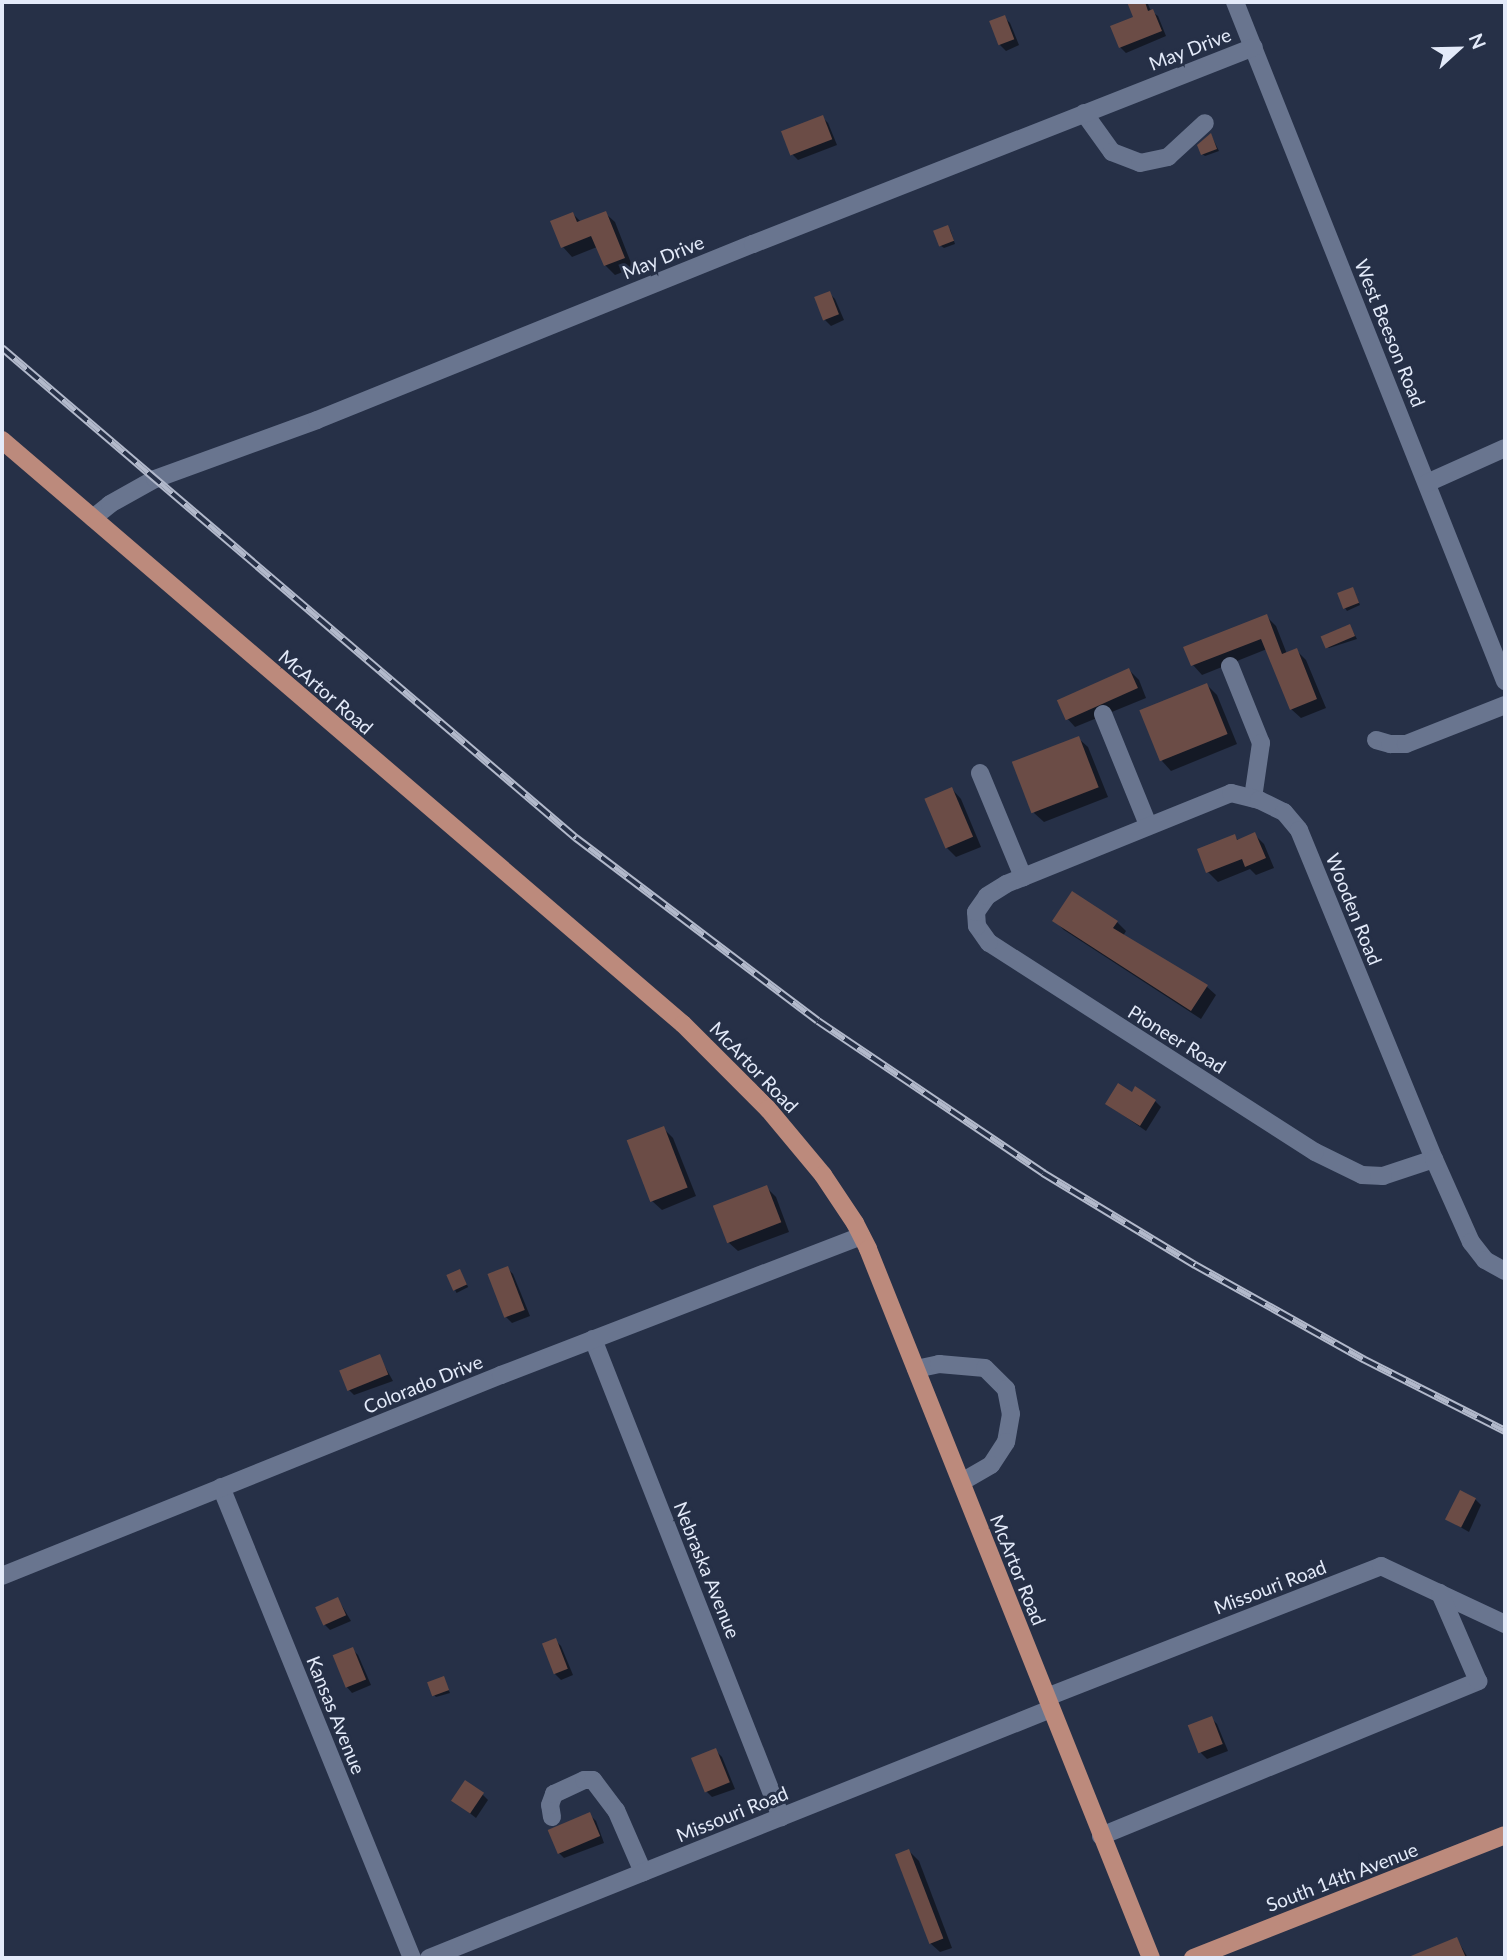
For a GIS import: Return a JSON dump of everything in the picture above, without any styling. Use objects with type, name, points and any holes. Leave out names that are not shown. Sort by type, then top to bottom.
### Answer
[{"type":"main road","name":"McArtor Road","points":[[2,440],[683,1024],[776,1119],[823,1175],[861,1236],[1151,1958]]},
{"type":"main road","name":"South 14th Avenue","points":[[1193,1958],[1505,1836]]},
{"type":"street","name":"West Beeson Road","points":[[1236,2],[1505,681]]},
{"type":"street","name":"May Drive","points":[[93,518],[110,504],[155,479],[317,420],[1254,47]]},
{"type":"street","points":[[1084,113],[1112,152],[1140,163],[1168,157],[1205,123]]},
{"type":"street","points":[[1427,483],[1505,448]]},
{"type":"street","points":[[1230,666],[1261,743],[1253,798]]},
{"type":"street","points":[[1376,740],[1390,744],[1406,744],[1505,705]]},
{"type":"street","points":[[1103,715],[1147,825]]},
{"type":"street","points":[[980,773],[1023,877]]},
{"type":"street","name":"Wooden Road","points":[[1023,877],[1231,793],[1253,798],[1284,812],[1299,830],[1434,1159],[1471,1242],[1485,1260],[1505,1271]]},
{"type":"street","name":"Pioneer Road","points":[[1023,877],[988,896],[976,912],[977,926],[989,943],[1315,1152],[1362,1175],[1383,1176],[1434,1159]]},
{"type":"street","name":"Colorado Drive","points":[[2,1576],[593,1339],[861,1236]]},
{"type":"street","name":"Nebraska Avenue","points":[[593,1339],[781,1817]]},
{"type":"street","points":[[916,1369],[939,1364],[985,1368],[1006,1389],[1011,1414],[1006,1442],[991,1465],[961,1482]]},
{"type":"street","name":"Kansas Avenue","points":[[221,1487],[412,1958]]},
{"type":"street","name":"Missouri Road","points":[[429,1958],[781,1817],[1381,1566],[1505,1624]]},
{"type":"street","points":[[1101,1836],[1478,1681],[1440,1593]]},
{"type":"street","points":[[552,1817],[550,1805],[554,1794],[584,1780],[593,1780],[616,1810],[643,1872]]},
{"type":"building","points":[[1127,2],[1145,2],[1148,11],[1153,9],[1162,31],[1119,48],[1110,26],[1133,17]]},
{"type":"building","points":[[1005,15],[1014,39],[998,45],[989,21]]},
{"type":"building","points":[[823,115],[832,139],[790,155],[781,131]]},
{"type":"building","points":[[1211,133],[1217,149],[1201,155],[1197,145]]},
{"type":"building","points":[[606,211],[625,258],[604,266],[591,236],[561,248],[550,221],[573,212],[577,222]]},
{"type":"building","points":[[948,225],[954,241],[939,247],[933,231]]},
{"type":"building","points":[[830,291],[839,314],[823,320],[814,297]]},
{"type":"building","points":[[1353,587],[1359,603],[1343,609],[1337,593]]},
{"type":"building","points":[[1267,614],[1282,654],[1297,648],[1317,699],[1290,710],[1261,639],[1191,666],[1183,647]]},
{"type":"building","points":[[1350,624],[1355,636],[1326,648],[1321,637]]},
{"type":"building","points":[[1129,668],[1138,688],[1066,720],[1057,700]]},
{"type":"building","points":[[1207,683],[1228,734],[1160,761],[1139,710]]},
{"type":"building","points":[[1079,736],[1099,787],[1031,813],[1012,762]]},
{"type":"building","points":[[952,787],[973,837],[945,848],[924,799]]},
{"type":"building","points":[[1255,832],[1266,858],[1245,867],[1242,859],[1206,873],[1197,849],[1235,834],[1237,840]]},
{"type":"building","points":[[1072,891],[1118,921],[1113,928],[1208,985],[1191,1011],[1052,921]]},
{"type":"building","points":[[1118,1083],[1132,1092],[1135,1086],[1156,1100],[1140,1126],[1105,1104]]},
{"type":"building","points":[[664,1126],[688,1188],[650,1202],[627,1140]]},
{"type":"building","points":[[767,1185],[781,1222],[727,1243],[713,1206]]},
{"type":"building","points":[[508,1266],[525,1310],[504,1318],[487,1274]]},
{"type":"building","points":[[460,1269],[467,1285],[453,1291],[446,1275]]},
{"type":"building","points":[[380,1354],[388,1374],[347,1391],[339,1370]]},
{"type":"building","points":[[1460,1490],[1476,1498],[1461,1528],[1445,1519]]},
{"type":"building","points":[[338,1597],[346,1615],[323,1625],[315,1607]]},
{"type":"building","points":[[556,1638],[568,1669],[554,1674],[542,1643]]},
{"type":"building","points":[[353,1647],[366,1679],[346,1688],[333,1655]]},
{"type":"building","points":[[444,1676],[449,1690],[432,1696],[427,1682]]},
{"type":"building","points":[[1212,1716],[1223,1744],[1198,1753],[1188,1725]]},
{"type":"building","points":[[716,1748],[730,1782],[705,1792],[691,1758]]},
{"type":"building","points":[[465,1780],[484,1793],[470,1814],[451,1801]]},
{"type":"building","points":[[590,1812],[600,1836],[558,1854],[548,1830]]},
{"type":"building","points":[[909,1849],[943,1939],[929,1944],[895,1854]]},
{"type":"building","points":[[1457,1937],[1466,1958],[1406,1958]]},
{"type":"railway","points":[[2,348],[576,838],[818,1021],[1043,1173],[1195,1265],[1363,1359],[1505,1431]]}]
